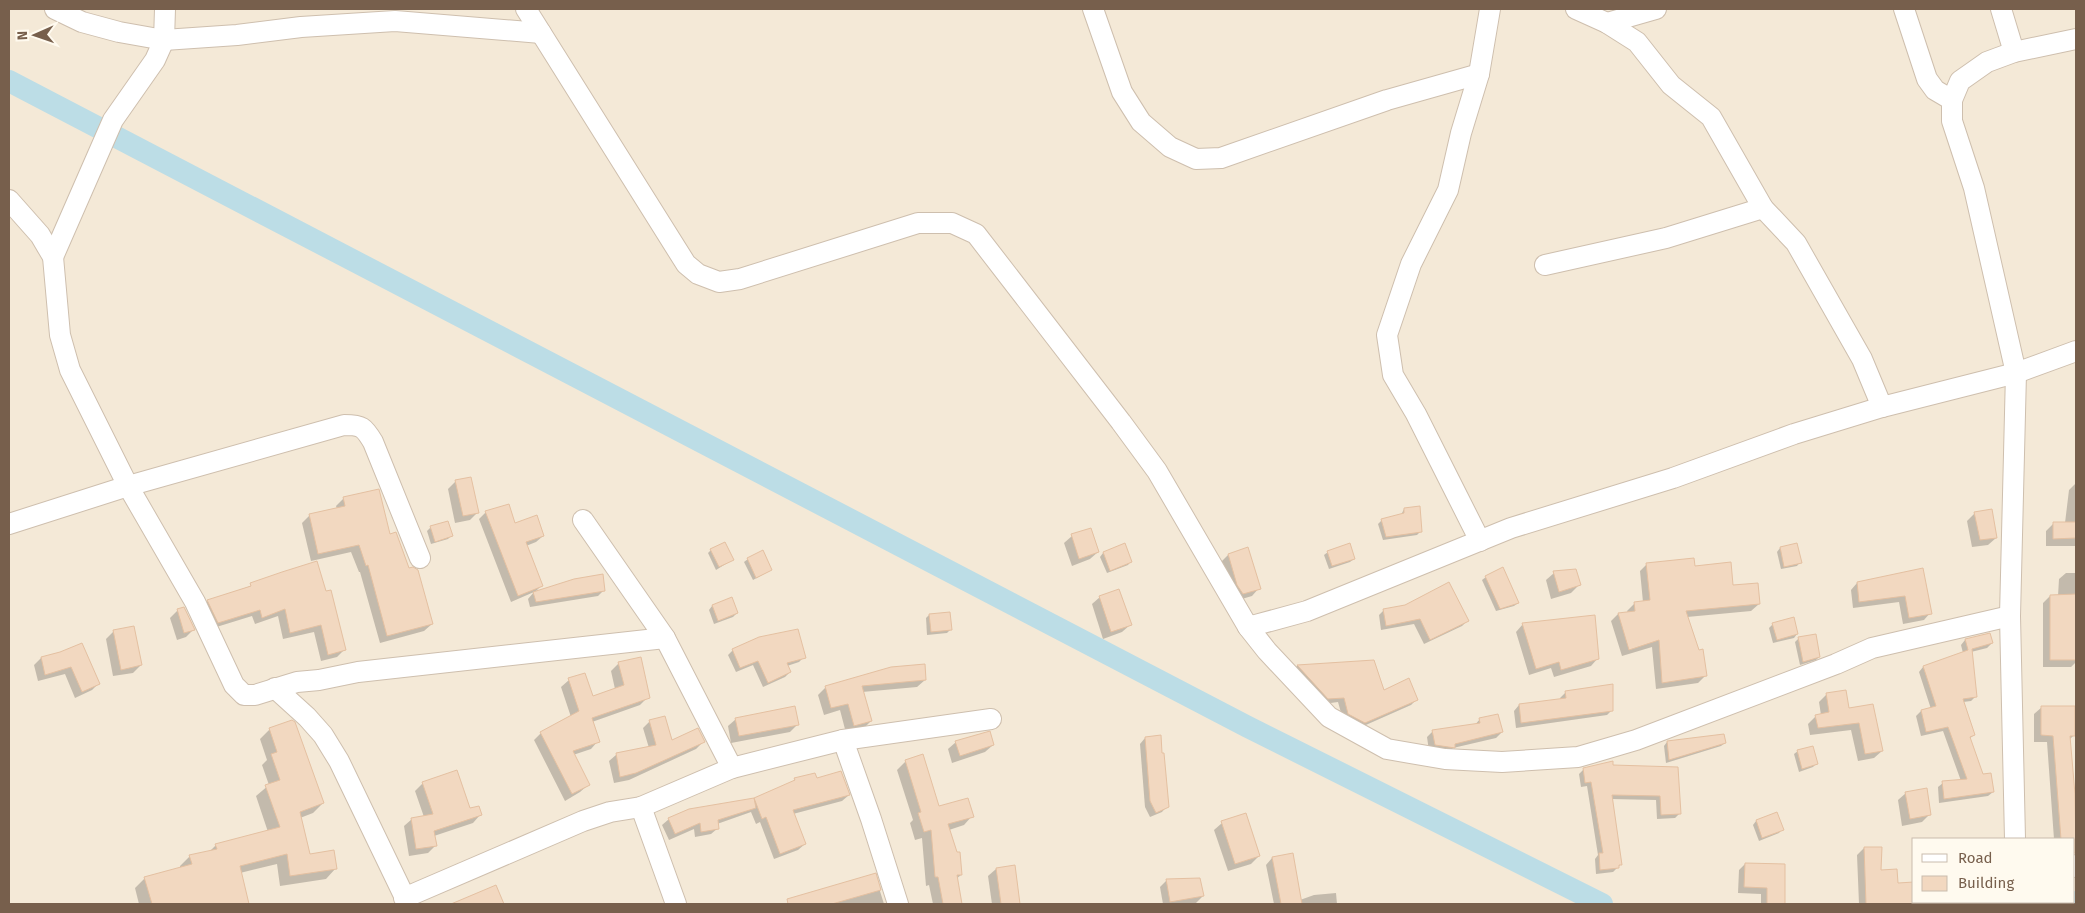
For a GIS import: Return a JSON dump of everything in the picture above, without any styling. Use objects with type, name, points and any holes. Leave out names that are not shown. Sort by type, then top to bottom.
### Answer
[{"type":"street","points":[[55,9],[82,22],[119,32],[164,40],[237,35],[394,15],[541,33]]},
{"type":"street","points":[[53,257],[113,120],[155,60],[164,40],[165,9]]},
{"type":"street","points":[[526,9],[686,264],[698,274],[719,282],[740,279],[918,223],[952,223],[976,234],[1157,471],[1248,627],[1267,651],[1329,718],[1387,749],[1445,759],[1502,762],[1578,757],[1636,740],[1872,648],[2010,616]]},
{"type":"street","points":[[1093,9],[1122,92],[1141,122],[1170,147],[1196,158],[1221,158],[1387,100],[1479,74]]},
{"type":"street","points":[[1480,541],[1416,414],[1393,375],[1387,334],[1411,264],[1448,190],[1461,133],[1479,74],[1490,9]]},
{"type":"street","points":[[1576,9],[1607,23],[1637,42],[1671,85],[1711,117],[1763,208],[1796,243],[1825,298],[1862,359],[1882,407]]},
{"type":"street","points":[[1607,23],[1656,9]]},
{"type":"street","points":[[1904,9],[1927,80],[1935,90],[1952,100]]},
{"type":"street","points":[[2001,9],[2014,52]]},
{"type":"street","points":[[2015,838],[2010,616],[2016,373],[1974,188],[1952,121],[1952,100],[1960,81],[1987,62],[2014,52],[2076,39]]},
{"type":"street","points":[[9,200],[40,235],[53,257],[60,335],[70,370],[128,486],[195,602],[234,685],[244,695],[255,695],[297,682],[319,680],[358,672],[665,638]]},
{"type":"street","points":[[1545,266],[1666,238],[1763,208]]},
{"type":"street","points":[[1248,627],[1307,611],[1511,528],[1673,478],[1794,434],[1882,407],[2016,373],[2076,351]]},
{"type":"street","points":[[9,524],[128,486],[344,425],[358,425],[366,431],[373,442],[420,558]]},
{"type":"street","points":[[583,520],[665,638],[732,768]]},
{"type":"street","points":[[275,688],[323,735],[339,761],[406,901],[583,821],[610,812],[640,807],[732,768],[843,740],[991,719]]},
{"type":"street","points":[[843,740],[898,904]]},
{"type":"street","points":[[640,807],[676,904]]},
{"type":"shaded area","points":[[9,9],[2076,9],[2076,904],[9,904]]},
{"type":"building","points":[[471,477],[479,513],[463,516],[455,480]]},
{"type":"building","points":[[379,489],[390,534],[396,532],[409,568],[413,567],[418,570],[433,624],[387,636],[368,565],[366,566],[359,545],[318,554],[309,514],[345,506],[343,497]]},
{"type":"building","points":[[509,504],[515,523],[537,515],[544,536],[526,542],[543,586],[518,596],[485,511]]},
{"type":"building","points":[[1420,506],[1422,532],[1386,537],[1381,519],[1404,513],[1404,508]]},
{"type":"building","points":[[1992,509],[1997,538],[1980,540],[1974,512]]},
{"type":"building","points":[[448,521],[453,536],[435,542],[430,526]]},
{"type":"building","points":[[2053,522],[2076,522],[2076,538],[2053,539]]},
{"type":"building","points":[[1091,528],[1099,552],[1079,559],[1071,534]]},
{"type":"building","points":[[725,542],[734,560],[719,567],[710,549]]},
{"type":"building","points":[[1125,543],[1132,562],[1110,571],[1103,552]]},
{"type":"building","points":[[1350,543],[1355,559],[1332,566],[1327,551]]},
{"type":"building","points":[[1797,543],[1802,563],[1784,567],[1780,547]]},
{"type":"building","points":[[1248,547],[1261,589],[1243,594],[1237,585],[1228,554]]},
{"type":"building","points":[[763,550],[772,570],[756,578],[747,558]]},
{"type":"building","points":[[1694,558],[1695,566],[1731,562],[1733,585],[1758,583],[1760,604],[1686,611],[1699,650],[1703,649],[1707,676],[1662,683],[1659,640],[1629,650],[1618,613],[1635,611],[1634,602],[1650,600],[1646,563]]},
{"type":"building","points":[[317,561],[326,591],[331,590],[346,650],[328,655],[321,625],[290,633],[285,609],[262,618],[260,610],[218,623],[207,600],[251,586],[250,583]]},
{"type":"building","points":[[1503,567],[1519,603],[1500,609],[1485,576]]},
{"type":"building","points":[[1923,568],[1932,614],[1909,618],[1905,596],[1859,602],[1857,582]]},
{"type":"building","points":[[1576,569],[1581,585],[1559,592],[1553,571]]},
{"type":"building","points":[[603,574],[605,591],[536,602],[533,592],[574,579]]},
{"type":"building","points":[[1449,582],[1469,621],[1430,640],[1420,619],[1386,626],[1383,609],[1405,605]]},
{"type":"building","points":[[1119,589],[1132,625],[1111,632],[1099,596]]},
{"type":"building","points":[[2076,594],[2076,660],[2050,660],[2050,595]]},
{"type":"building","points":[[732,597],[738,613],[718,621],[712,605]]},
{"type":"building","points":[[184,607],[195,630],[184,633],[177,609]]},
{"type":"building","points":[[950,612],[952,630],[931,632],[929,614]]},
{"type":"building","points":[[1595,615],[1599,659],[1561,670],[1559,662],[1536,669],[1522,623]]},
{"type":"building","points":[[1794,617],[1798,634],[1777,640],[1772,623]]},
{"type":"building","points":[[134,626],[142,665],[121,670],[113,630]]},
{"type":"building","points":[[798,629],[806,658],[787,663],[791,672],[768,683],[758,661],[740,668],[732,649],[759,637]]},
{"type":"building","points":[[1990,633],[1993,643],[1972,649],[1977,697],[1963,699],[1975,735],[1970,737],[1983,774],[1991,773],[1994,792],[1944,799],[1942,781],[1967,779],[1948,727],[1926,732],[1921,710],[1936,706],[1923,666],[1968,650],[1965,639]]},
{"type":"building","points":[[1816,634],[1820,657],[1803,662],[1798,637]]},
{"type":"building","points":[[82,643],[100,684],[82,692],[71,667],[45,675],[41,657]]},
{"type":"building","points":[[641,657],[650,698],[592,718],[600,742],[573,751],[590,785],[572,794],[540,732],[579,711],[568,678],[585,673],[593,696],[624,685],[618,662]]},
{"type":"building","points":[[1374,660],[1384,690],[1409,678],[1418,700],[1365,723],[1348,714],[1344,698],[1328,699],[1297,665]]},
{"type":"building","points":[[925,664],[926,680],[862,686],[872,721],[854,726],[848,704],[831,708],[825,686],[891,667]]},
{"type":"building","points":[[1613,684],[1613,711],[1521,723],[1519,704],[1566,698],[1565,691]]},
{"type":"building","points":[[1846,690],[1849,708],[1873,704],[1883,751],[1865,754],[1859,723],[1818,728],[1815,715],[1829,712],[1826,693]]},
{"type":"building","points":[[795,706],[799,725],[739,736],[735,718]]},
{"type":"building","points":[[2041,706],[2075,706],[2075,736],[2070,736],[2075,794],[2076,853],[2075,838],[2061,838],[2053,736],[2041,735]]},
{"type":"building","points":[[1498,714],[1503,732],[1455,744],[1455,748],[1435,745],[1432,730],[1480,723],[1479,718]]},
{"type":"building","points":[[665,716],[672,740],[698,728],[705,742],[636,773],[620,777],[616,753],[656,745],[649,720]]},
{"type":"building","points":[[292,720],[295,722],[324,803],[300,812],[310,854],[334,850],[337,869],[290,876],[287,854],[240,866],[249,904],[152,904],[144,877],[192,864],[189,855],[217,849],[215,844],[280,827],[265,785],[280,780],[271,754],[277,752],[269,728]]},
{"type":"building","points":[[990,731],[994,745],[960,756],[955,741]]},
{"type":"building","points":[[1724,734],[1726,743],[1669,760],[1667,741]]},
{"type":"building","points":[[1161,735],[1169,807],[1156,813],[1150,801],[1145,737]]},
{"type":"building","points":[[1813,746],[1818,764],[1802,769],[1797,750]]},
{"type":"building","points":[[923,754],[939,806],[968,798],[974,817],[948,824],[957,852],[960,852],[962,875],[957,875],[962,904],[943,904],[938,877],[935,877],[931,830],[924,832],[918,813],[921,812],[905,760]]},
{"type":"building","points":[[1613,761],[1613,765],[1678,767],[1681,814],[1661,815],[1660,796],[1612,795],[1622,865],[1619,865],[1619,868],[1600,870],[1599,853],[1603,853],[1591,782],[1585,783],[1583,768]]},
{"type":"building","points":[[457,770],[470,808],[479,806],[482,815],[434,831],[437,846],[416,849],[411,818],[433,814],[422,782]]},
{"type":"building","points":[[841,771],[850,795],[793,810],[806,844],[780,854],[766,817],[762,819],[754,798],[795,780],[794,778],[815,773],[817,778]]},
{"type":"building","points":[[1927,788],[1931,815],[1910,819],[1905,792]]},
{"type":"building","points":[[754,798],[756,808],[718,820],[719,829],[701,832],[700,823],[675,834],[668,818],[689,809]]},
{"type":"building","points":[[1777,812],[1784,830],[1762,838],[1756,820]]},
{"type":"building","points":[[1246,813],[1260,856],[1235,864],[1221,821]]},
{"type":"building","points":[[1864,847],[1882,847],[1881,870],[1897,869],[1898,883],[1912,882],[1912,903],[1914,904],[1866,904]]},
{"type":"building","points":[[1293,853],[1302,904],[1281,904],[1272,857]]},
{"type":"building","points":[[1745,863],[1785,864],[1785,904],[1767,904],[1767,888],[1744,887]]},
{"type":"building","points":[[1015,865],[1020,904],[1001,904],[996,868]]},
{"type":"building","points":[[876,873],[881,890],[832,904],[788,904],[787,899]]},
{"type":"building","points":[[1200,878],[1204,896],[1170,902],[1166,879]]},
{"type":"building","points":[[496,885],[504,904],[451,904]]},
{"type":"waterway","points":[[9,81],[1248,727],[1602,904]]}]
